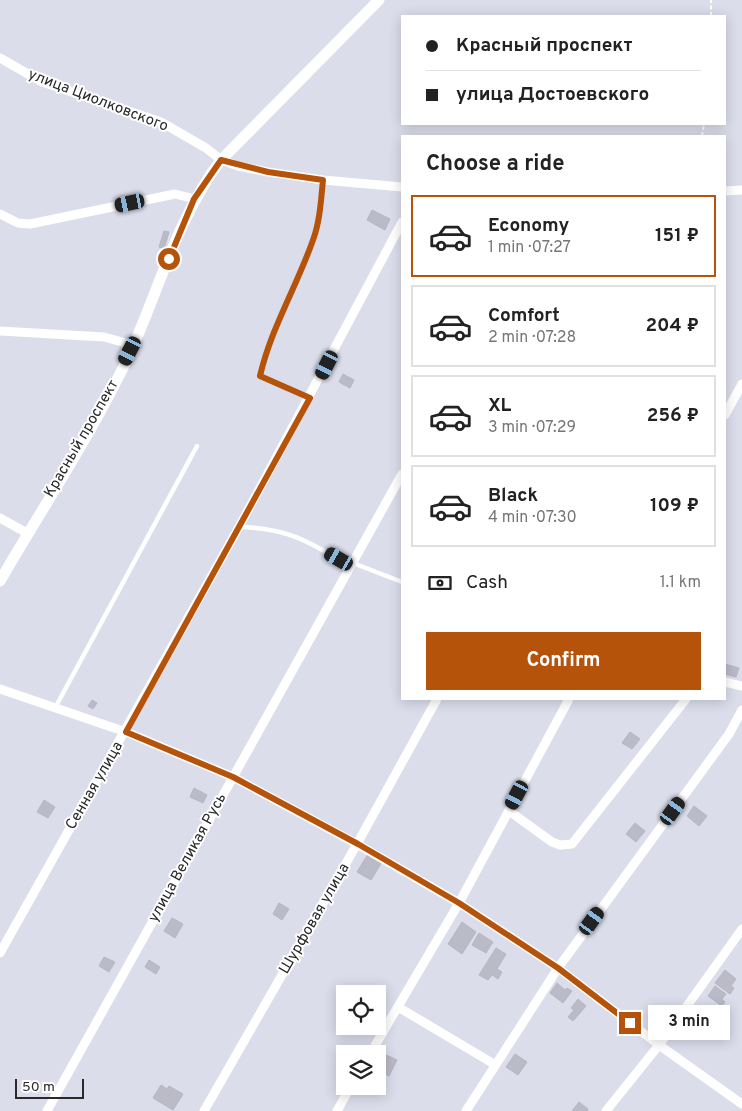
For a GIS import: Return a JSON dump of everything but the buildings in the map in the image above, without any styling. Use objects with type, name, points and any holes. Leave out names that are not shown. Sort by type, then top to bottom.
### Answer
[{"type":"street","name":"Красный проспект","points":[[0,581],[89,431],[133,345],[194,199],[221,160],[379,0]]},
{"type":"street","name":"улица Циолковского","points":[[0,58],[42,82],[161,122],[206,148],[221,160]]},
{"type":"street","points":[[221,160],[268,172],[323,180],[401,187]]},
{"type":"street","points":[[726,190],[742,190]]},
{"type":"street","points":[[0,214],[18,223],[30,224],[174,194],[194,199]]},
{"type":"street","name":"Сенная улица","points":[[0,953],[240,527],[401,224]]},
{"type":"street","points":[[0,331],[104,337],[133,345]]},
{"type":"street","points":[[726,413],[742,384]]},
{"type":"street","name":"улица Великая Русь","points":[[47,1111],[401,476]]},
{"type":"street","points":[[0,518],[27,533]]},
{"type":"street","points":[[726,682],[742,686]]},
{"type":"street","points":[[0,689],[126,732],[233,777],[358,844],[459,903],[558,968],[659,1045],[742,1104]]},
{"type":"street","name":"Шурфовая улица","points":[[204,1111],[358,844],[436,700]]},
{"type":"street","points":[[375,1045],[459,903],[568,700]]},
{"type":"street","points":[[509,811],[552,842],[560,846],[572,844],[685,700]]},
{"type":"street","points":[[466,1111],[494,1064],[558,968],[729,734],[742,710]]},
{"type":"street","points":[[606,1111],[659,1045],[742,929]]},
{"type":"street","points":[[398,1007],[494,1064]]},
{"type":"street","points":[[337,1111],[346,1095]]},
{"type":"lane","points":[[310,398],[260,376],[266,353],[313,239],[320,212],[323,180]]},
{"type":"lane","points":[[55,708],[197,446]]},
{"type":"lane","points":[[240,527],[272,528],[291,533],[352,565],[401,582]]},
{"type":"path","points":[[711,0],[711,15]]},
{"type":"route","points":[[169,259],[194,199],[221,160],[238,166],[268,172],[323,180],[320,212],[313,239],[266,353],[260,376],[310,398],[126,732],[233,777],[358,844],[459,903],[558,968],[630,1023]]}]
